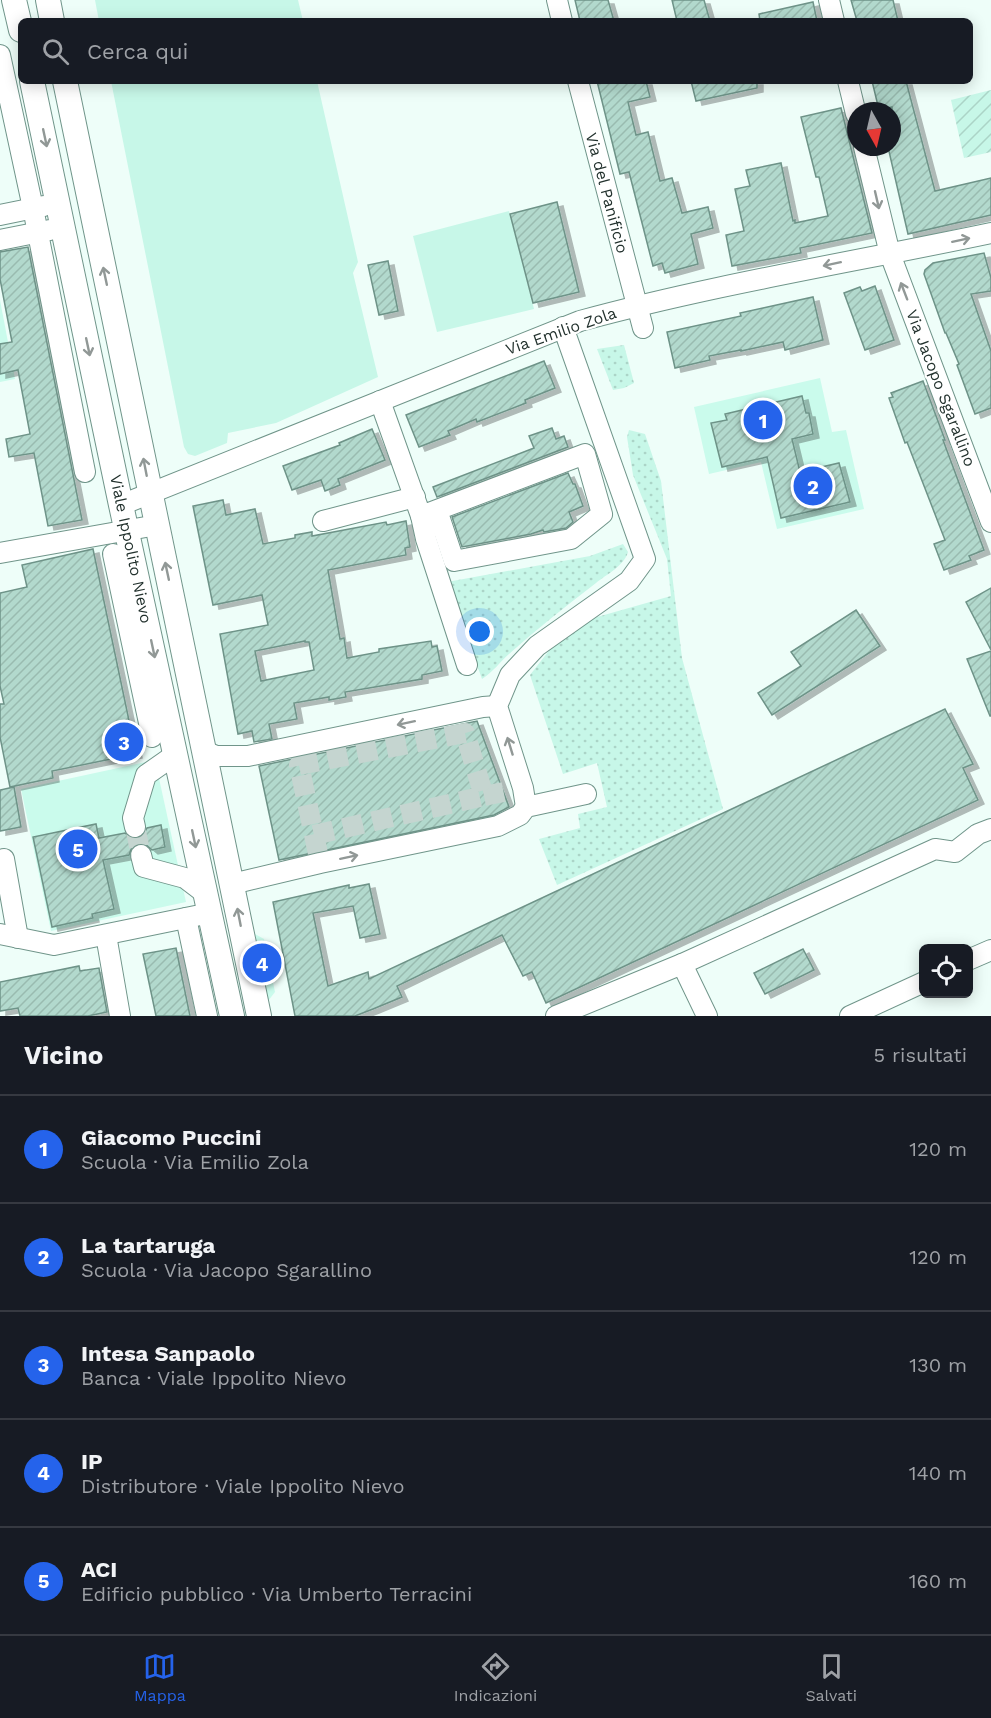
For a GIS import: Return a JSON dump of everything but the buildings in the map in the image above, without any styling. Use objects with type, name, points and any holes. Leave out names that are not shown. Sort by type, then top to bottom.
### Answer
[{"type":"main road","points":[[14,0],[18,18]]},
{"type":"main road","points":[[48,0],[51,18]]},
{"type":"main road","name":"Viale Ippolito Nievo","points":[[33,84],[232,1016]]},
{"type":"main road","name":"Viale Ippolito Nievo","points":[[66,84],[259,1016]]},
{"type":"street","points":[[557,0],[561,18]]},
{"type":"street","points":[[829,0],[833,18]]},
{"type":"street","name":"Viale Ippolito Nievo","points":[[0,55],[85,472]]},
{"type":"street","name":"Via del Panificio","points":[[579,84],[646,327]]},
{"type":"street","points":[[849,84],[853,102]]},
{"type":"street","name":"Via Jacopo Sgarallino","points":[[866,156],[890,254],[991,522]]},
{"type":"street","points":[[0,215],[59,203]]},
{"type":"street","points":[[0,240],[64,228]]},
{"type":"street","name":"Via Emilio Zola","points":[[121,505],[563,327],[640,305],[991,233]]},
{"type":"street","points":[[526,807],[523,788],[497,706],[510,675],[537,646],[629,581],[645,559],[563,327]]},
{"type":"street","points":[[323,521],[424,508],[585,454],[603,514],[571,539],[454,561],[424,508],[380,401]]},
{"type":"street","points":[[424,508],[426,539],[466,665]]},
{"type":"street","points":[[0,553],[156,525]]},
{"type":"street","points":[[113,554],[152,737]]},
{"type":"street","points":[[204,751],[216,756],[248,756],[497,706]]},
{"type":"street","points":[[135,827],[133,818],[146,774],[176,754]]},
{"type":"street","points":[[232,884],[498,826],[520,815],[526,807],[586,794]]},
{"type":"street","points":[[556,1016],[682,964],[935,849],[955,852],[978,834],[991,829]]},
{"type":"street","points":[[0,860],[4,859],[9,936],[54,945],[186,918],[208,903],[185,878],[144,867],[141,855]]},
{"type":"street","points":[[186,918],[207,1016]]},
{"type":"street","points":[[111,934],[121,960]]},
{"type":"street","points":[[111,934],[120,1016]]},
{"type":"street","points":[[973,958],[991,950]]},
{"type":"street","points":[[682,964],[707,1016]]},
{"type":"street","points":[[850,1016],[919,984]]},
{"type":"shaded area","points":[[95,0],[298,0],[302,18],[98,18]]},
{"type":"shaded area","points":[[112,84],[318,84],[358,262],[353,273],[378,377],[276,423],[228,433],[227,443],[195,456],[188,454],[184,447]]},
{"type":"shaded area","points":[[991,90],[991,152],[964,158],[951,100]]},
{"type":"shaded area","points":[[509,211],[534,309],[437,332],[413,236]]},
{"type":"shaded area","points":[[0,300],[15,379],[0,382]]},
{"type":"shaded area","points":[[624,345],[634,383],[613,390],[597,349]]},
{"type":"shaded area","points":[[820,378],[832,432],[846,430],[864,509],[777,529],[761,462],[709,474],[694,407]]},
{"type":"shaded area","points":[[629,430],[645,434],[661,481],[682,658],[723,809],[557,885],[539,839],[580,828],[578,814],[607,807],[597,763],[563,774],[530,675],[569,625],[671,596],[667,559],[633,475],[627,437]]},
{"type":"shaded area","points":[[623,544],[628,552],[619,566],[541,627],[482,679],[447,582],[590,556]]},
{"type":"shaded area","points":[[155,760],[186,902],[51,931],[21,789]]},
{"type":"shaded area","points":[[255,934],[264,939],[275,992],[268,1001]]},
{"type":"tunnel","points":[[314,835],[484,796],[465,733],[299,765],[320,863]]},
{"type":"tunnel","points":[[484,796],[523,788]]},
{"type":"tunnel","points":[[135,827],[141,855]]},
{"type":"place","name":"Giacomo Puccini","points":[[763,420]]},
{"type":"place","name":"La tartaruga","points":[[813,486]]},
{"type":"place","name":"Intesa Sanpaolo","points":[[124,742]]},
{"type":"place","name":"ACI","points":[[78,849]]},
{"type":"place","name":"IP","points":[[262,963]]}]
